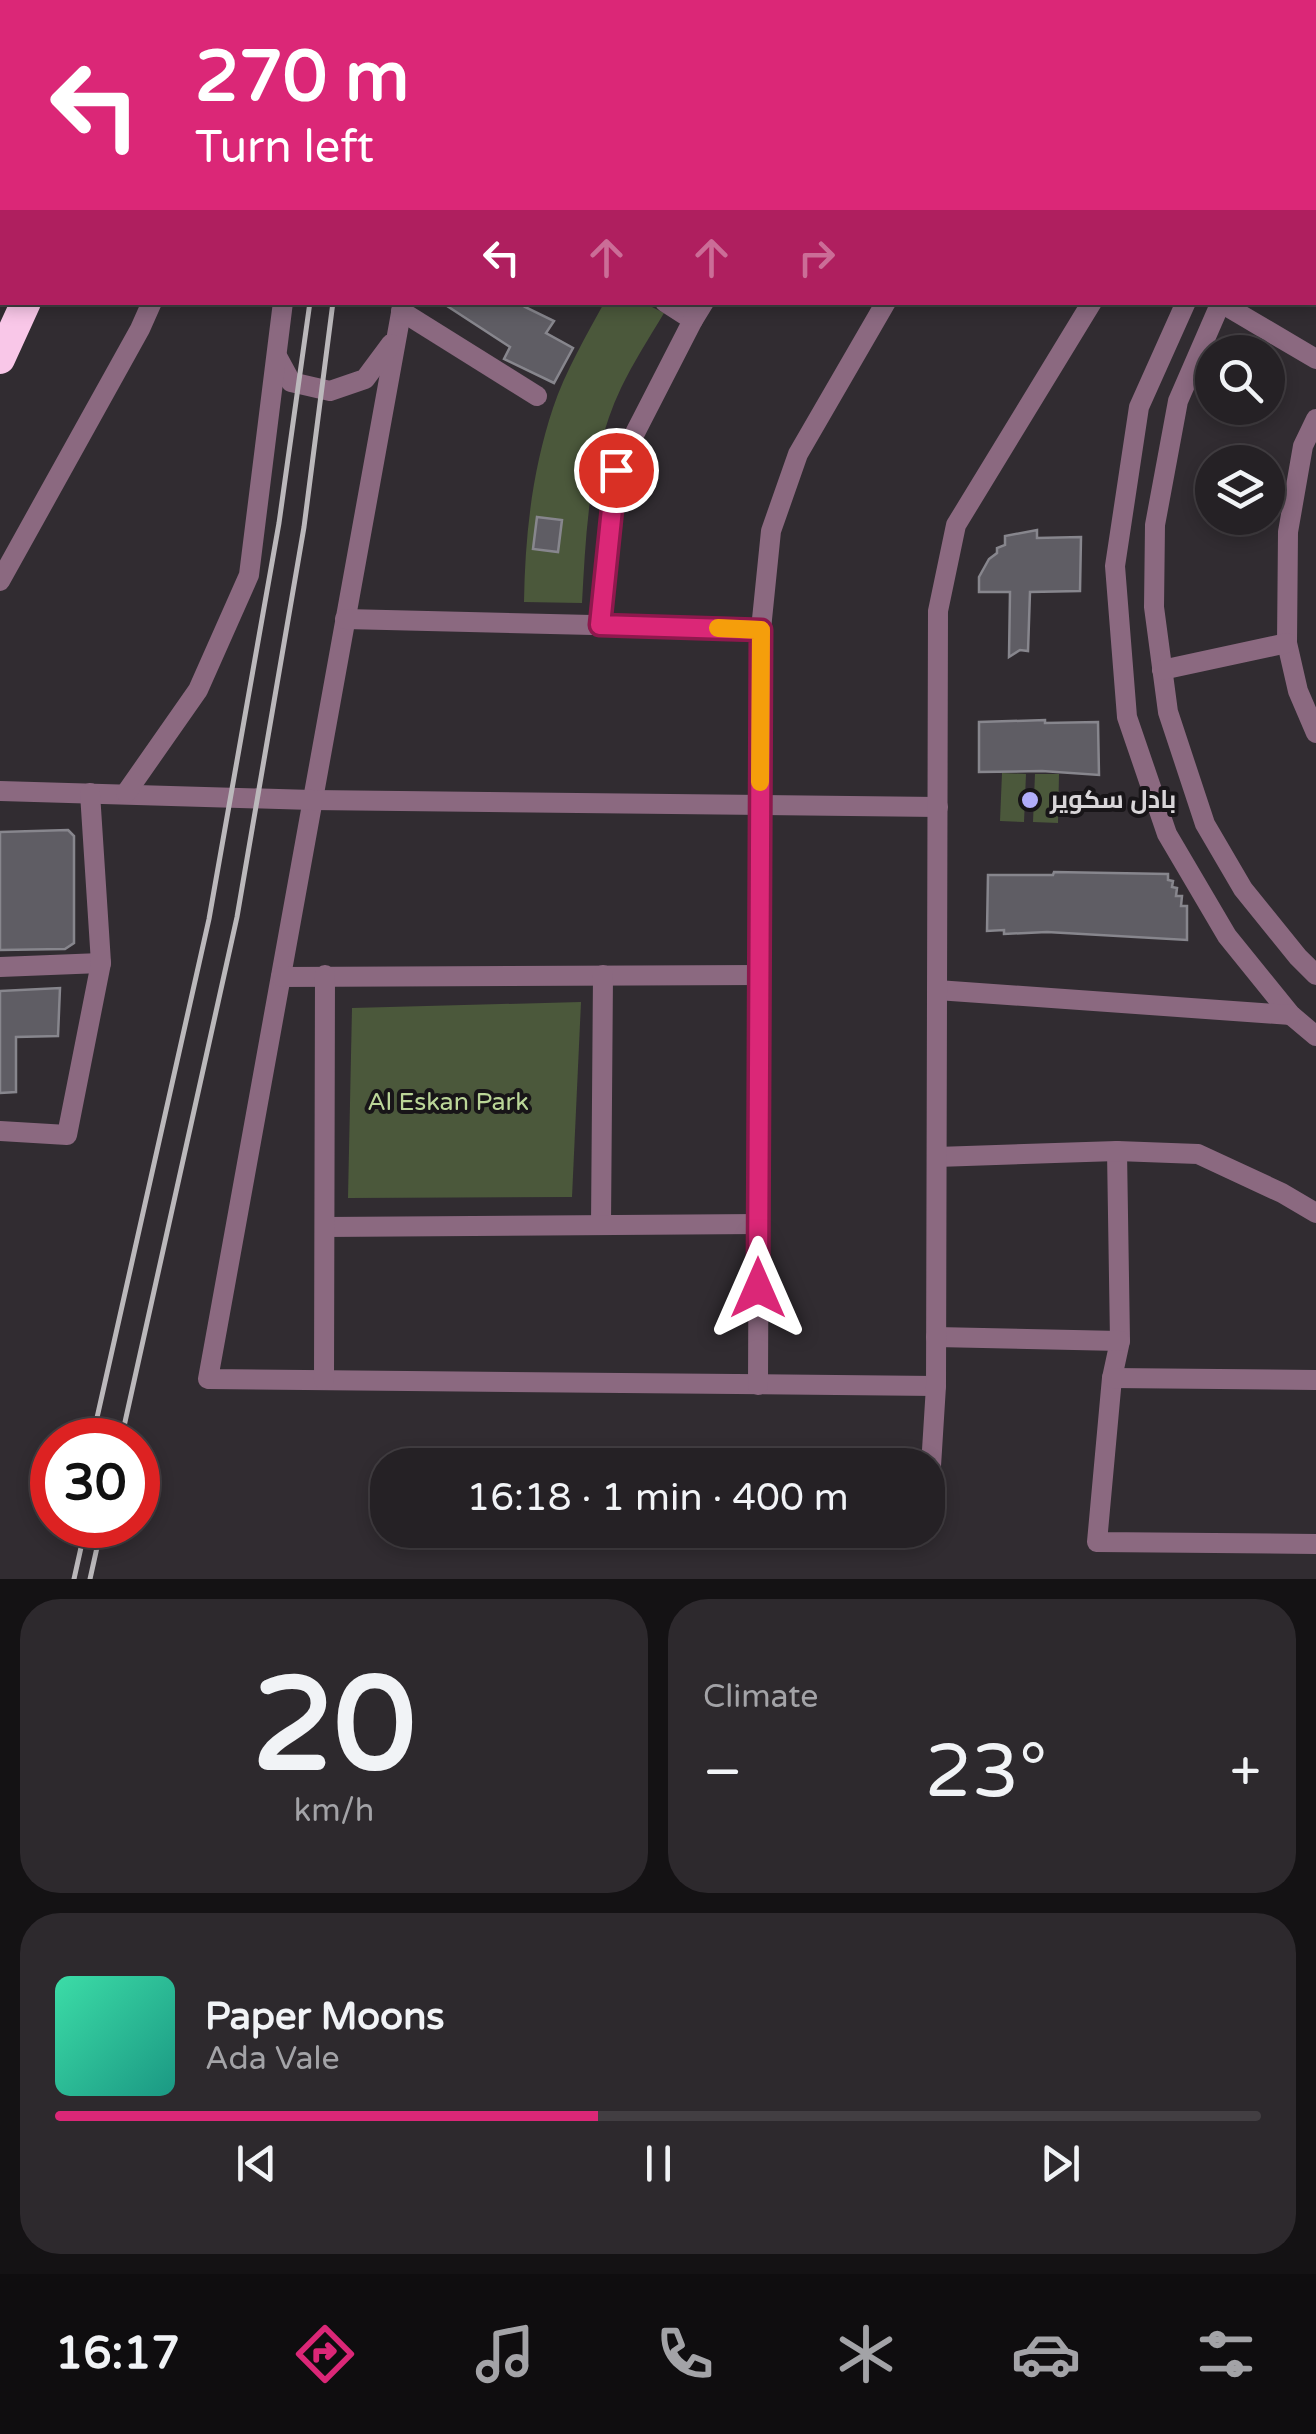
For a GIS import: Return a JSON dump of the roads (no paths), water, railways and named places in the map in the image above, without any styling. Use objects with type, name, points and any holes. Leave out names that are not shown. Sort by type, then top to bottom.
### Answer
[{"type":"highway","points":[[0,359],[25,305]]},
{"type":"street","points":[[0,581],[151,305]]},
{"type":"street","points":[[126,794],[198,690],[249,576],[283,305]]},
{"type":"street","points":[[758,1385],[761,630],[771,531],[798,454],[884,305]]},
{"type":"street","points":[[932,1448],[936,1386],[938,611],[956,525],[1090,305]]},
{"type":"street","points":[[1185,305],[1138,407],[1114,566],[1128,717],[1167,834],[1228,936],[1292,1015],[1316,1036]]},
{"type":"street","points":[[1220,305],[1178,401],[1155,525],[1154,606],[1168,712],[1205,824],[1243,888],[1316,975]]},
{"type":"street","points":[[1224,305],[1316,359]]},
{"type":"street","points":[[537,396],[402,307],[208,1379],[936,1386]]},
{"type":"street","points":[[600,625],[616,470],[699,311]]},
{"type":"street","points":[[278,358],[291,382],[330,390],[365,380],[395,339]]},
{"type":"street","points":[[1316,418],[1303,446],[1288,532],[1288,643],[1298,691],[1316,733]]},
{"type":"street","points":[[344,619],[761,630]]},
{"type":"street","points":[[1162,670],[1288,643]]},
{"type":"street","points":[[0,791],[312,800],[938,807]]},
{"type":"street","points":[[0,1131],[67,1135],[102,963],[90,793]]},
{"type":"street","points":[[0,967],[102,963]]},
{"type":"street","points":[[324,1380],[325,975]]},
{"type":"street","points":[[601,1225],[603,975]]},
{"type":"street","points":[[280,977],[760,975]]},
{"type":"street","points":[[937,990],[1292,1015]]},
{"type":"street","points":[[936,1157],[1117,1151],[1198,1154],[1316,1213]]},
{"type":"street","points":[[1117,1151],[1120,1341],[1112,1378],[1096,1542],[1316,1544]]},
{"type":"street","points":[[324,1227],[758,1224]]},
{"type":"street","points":[[936,1337],[1120,1341]]},
{"type":"street","points":[[1112,1378],[1316,1380]]},
{"type":"railway","points":[[97,1418],[209,919],[279,523],[310,305]]},
{"type":"railway","points":[[126,1418],[237,917],[304,527],[333,305]]},
{"type":"railway","points":[[74,1579],[81,1548]]},
{"type":"railway","points":[[90,1579],[97,1548]]},
{"type":"place","name":"بادل سكوير","points":[[1030,800]]},
{"type":"park label","name":"Al Eskan Park","points":[[448,1102]]}]
